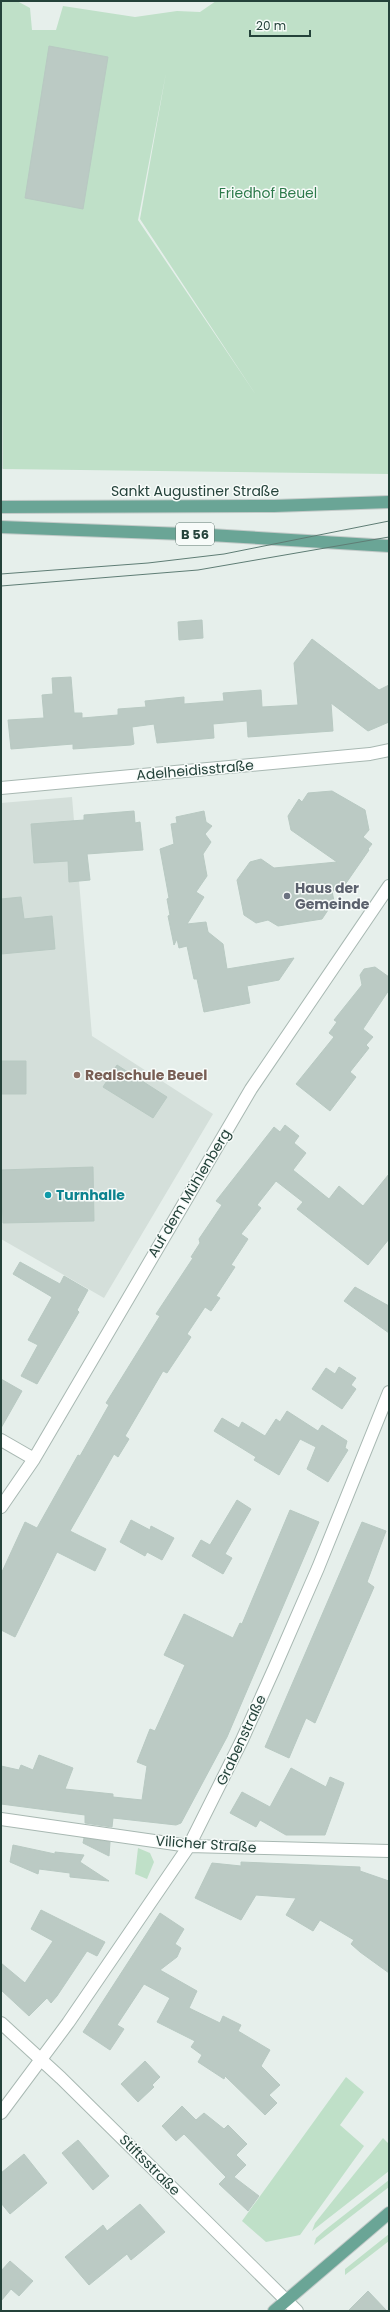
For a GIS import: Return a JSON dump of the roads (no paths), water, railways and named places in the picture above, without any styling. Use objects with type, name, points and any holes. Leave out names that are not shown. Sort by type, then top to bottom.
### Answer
[{"type":"main road","name":"Sankt Augustiner Straße","points":[[1,507],[274,506],[389,502]]},
{"type":"main road","name":"B 56","points":[[1,527],[210,535],[389,546]]},
{"type":"main road","points":[[274,2311],[389,2213]]},
{"type":"street","name":"Adelheidisstraße","points":[[1,788],[362,754],[389,750]]},
{"type":"street","name":"Auf dem Mühlenberg","points":[[1,1507],[34,1459],[251,1089],[389,886]]},
{"type":"street","name":"Grabenstraße","points":[[1,2113],[42,2060],[189,1846],[242,1740],[278,1662],[318,1568],[389,1392]]},
{"type":"street","points":[[1,1440],[34,1459]]},
{"type":"street","name":"Vilicher Straße","points":[[1,1819],[189,1846],[389,1851]]},
{"type":"street","name":"Stiftsstraße","points":[[1,2023],[42,2060],[297,2311]]},
{"type":"tram line","points":[[1,574],[148,563],[224,554],[389,521]]},
{"type":"tram line","points":[[1,586],[198,570],[389,537]]},
{"type":"place","name":"Haus der Gemeinde","points":[[287,896]]},
{"type":"place","name":"Realschule Beuel","points":[[77,1075]]},
{"type":"place","name":"Turnhalle","points":[[48,1195]]},
{"type":"park label","name":"Friedhof Beuel","points":[[268,193]]}]
